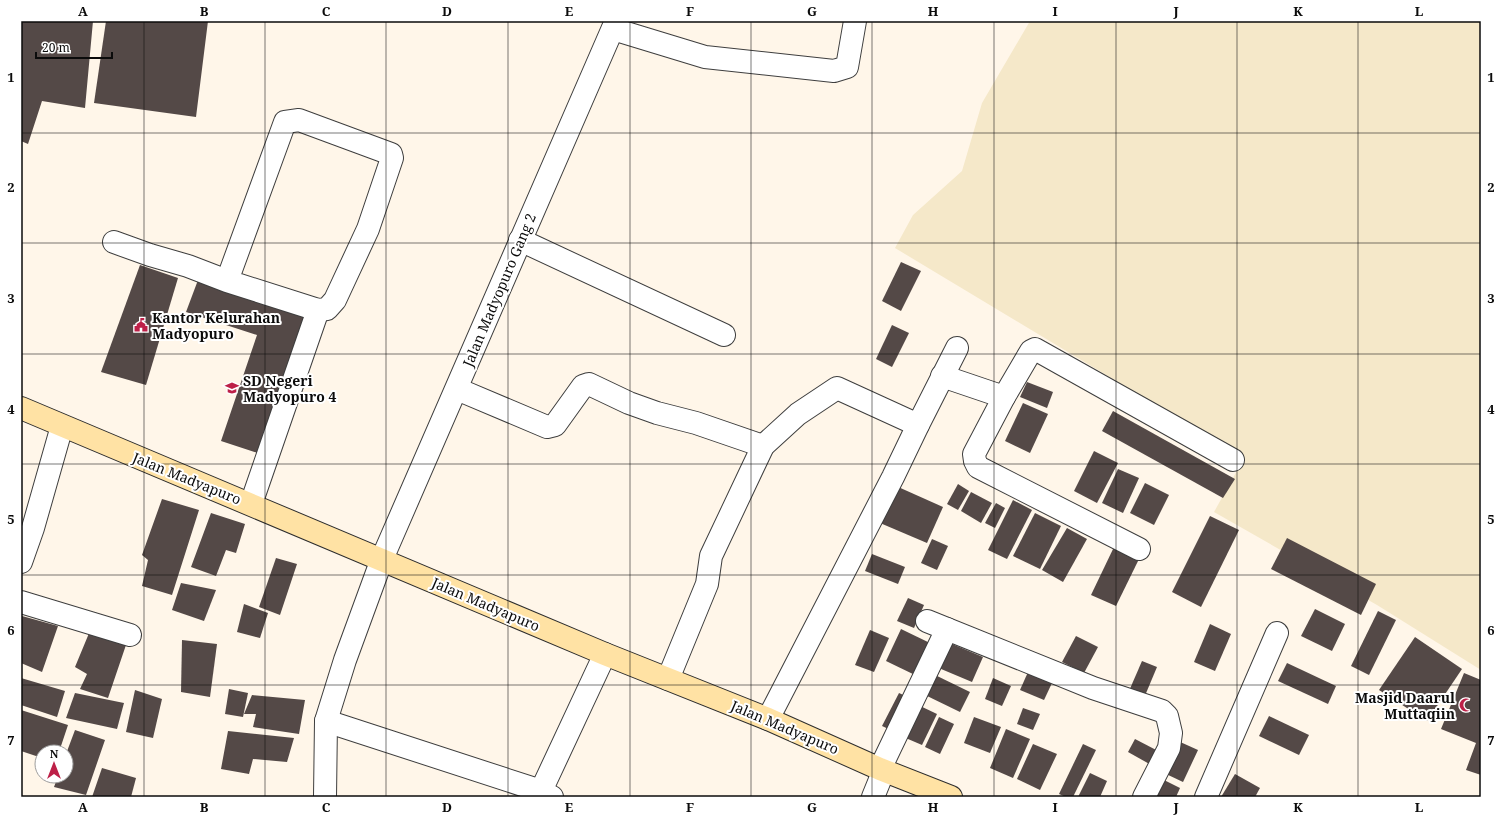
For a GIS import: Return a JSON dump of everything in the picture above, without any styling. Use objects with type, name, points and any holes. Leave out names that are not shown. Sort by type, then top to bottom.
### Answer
[{"type":"main road","name":"Jalan Madyapuro","points":[[21,408],[605,654],[768,718],[882,770],[951,797]]},
{"type":"street","points":[[615,25],[705,57],[834,71],[847,67],[856,21]]},
{"type":"street","name":"Jalan Madyopuro Gang 2","points":[[326,797],[326,722],[345,660],[382,559],[615,25]]},
{"type":"street","points":[[114,242],[150,255],[188,266],[227,280],[318,310],[327,309],[335,300],[368,229],[392,158],[390,154],[299,120],[285,122],[227,280]]},
{"type":"street","points":[[520,240],[724,334]]},
{"type":"street","points":[[251,504],[318,310]]},
{"type":"street","points":[[768,718],[890,484],[957,348]]},
{"type":"street","points":[[1139,548],[978,467],[974,461],[974,454],[1004,397],[1031,351],[1036,349],[1232,460]]},
{"type":"street","points":[[942,376],[1004,397]]},
{"type":"street","points":[[456,389],[547,427],[551,427],[555,425],[583,386],[589,384],[629,403],[657,413],[696,423],[763,446]]},
{"type":"street","points":[[668,679],[707,584],[711,556],[763,446],[798,414],[837,388],[918,425]]},
{"type":"street","points":[[21,562],[33,528],[62,426]]},
{"type":"street","points":[[21,602],[130,635]]},
{"type":"street","points":[[926,621],[1093,688],[1162,711],[1167,716],[1171,733],[1169,748],[1144,797]]},
{"type":"street","points":[[873,797],[882,770],[947,629]]},
{"type":"street","points":[[1206,797],[1277,633]]},
{"type":"street","points":[[326,722],[545,795],[605,654]]},
{"type":"shaded area","points":[[1030,21],[1481,21],[1481,670],[1377,605],[1214,512],[1244,458],[895,248],[913,215],[962,171],[982,103]]},
{"type":"building","points":[[21,21],[93,21],[85,108],[42,101],[28,144],[21,141]]},
{"type":"building","points":[[106,21],[208,21],[196,117],[94,103]]},
{"type":"building","points":[[901,262],[921,271],[901,311],[882,301]]},
{"type":"building","name":"Kantor Kelurahan Madyopuro","points":[[140,265],[178,278],[146,385],[101,372]]},
{"type":"building","points":[[198,280],[308,311],[261,454],[221,441],[257,335],[186,312]]},
{"type":"building","points":[[892,325],[909,333],[892,367],[876,359]]},
{"type":"building","points":[[1027,382],[1053,392],[1047,408],[1020,397]]},
{"type":"building","points":[[1023,403],[1048,414],[1030,453],[1005,441]]},
{"type":"building","points":[[1113,411],[1235,479],[1223,498],[1102,431]]},
{"type":"building","points":[[1094,451],[1118,463],[1097,503],[1074,491]]},
{"type":"building","points":[[1118,469],[1139,478],[1123,513],[1102,503]]},
{"type":"building","points":[[1145,483],[1169,495],[1154,525],[1130,513]]},
{"type":"building","points":[[958,484],[969,491],[958,510],[947,504]]},
{"type":"building","points":[[896,486],[943,507],[927,543],[880,523]]},
{"type":"building","points":[[971,492],[992,503],[981,523],[961,511]]},
{"type":"building","points":[[162,499],[199,510],[172,595],[142,586],[148,560],[142,555]]},
{"type":"building","points":[[1013,500],[1032,510],[1007,559],[988,550]]},
{"type":"building","points":[[996,503],[1005,508],[995,528],[985,523]]},
{"type":"building","points":[[211,513],[245,524],[236,553],[226,550],[216,576],[191,567]]},
{"type":"building","points":[[1035,513],[1061,526],[1040,569],[1013,556]]},
{"type":"building","points":[[1210,516],[1239,530],[1201,607],[1172,592]]},
{"type":"building","points":[[1067,528],[1087,539],[1063,582],[1042,570]]},
{"type":"building","points":[[1287,538],[1376,584],[1361,615],[1271,569]]},
{"type":"building","points":[[932,539],[948,546],[937,570],[921,563]]},
{"type":"building","points":[[1114,547],[1139,559],[1116,606],[1091,595]]},
{"type":"building","points":[[872,554],[905,567],[898,584],[865,571]]},
{"type":"building","points":[[276,558],[297,564],[280,615],[259,607]]},
{"type":"building","points":[[181,583],[216,590],[204,621],[172,610]]},
{"type":"building","points":[[908,598],[924,605],[914,628],[897,621]]},
{"type":"building","points":[[244,604],[268,613],[260,638],[237,632]]},
{"type":"building","points":[[1315,609],[1345,624],[1332,651],[1301,636]]},
{"type":"building","points":[[1378,611],[1396,620],[1369,675],[1351,666]]},
{"type":"building","points":[[22,616],[58,626],[42,672],[21,663]]},
{"type":"building","points":[[1210,624],[1231,634],[1215,671],[1194,662]]},
{"type":"building","points":[[92,626],[127,642],[108,698],[80,689],[87,674],[75,667]]},
{"type":"building","points":[[901,629],[932,644],[917,676],[886,661]]},
{"type":"building","points":[[870,630],[889,638],[874,672],[855,665]]},
{"type":"building","points":[[1076,636],[1098,647],[1084,673],[1062,662]]},
{"type":"building","points":[[1415,637],[1462,669],[1427,721],[1379,690]]},
{"type":"building","points":[[182,640],[217,644],[210,697],[181,692]]},
{"type":"building","points":[[945,641],[983,657],[972,682],[934,666]]},
{"type":"building","points":[[1142,661],[1157,667],[1144,698],[1129,691]]},
{"type":"building","points":[[1287,663],[1336,686],[1328,704],[1278,681]]},
{"type":"building","points":[[1028,672],[1052,683],[1044,700],[1020,690]]},
{"type":"building","name":"Masjid Daarul Muttaqiin","points":[[1464,673],[1481,680],[1481,775],[1466,770],[1476,743],[1441,729]]},
{"type":"building","points":[[933,674],[970,692],[960,712],[923,694]]},
{"type":"building","points":[[21,678],[65,691],[57,717],[21,705]]},
{"type":"building","points":[[993,678],[1011,686],[1002,706],[985,699]]},
{"type":"building","points":[[229,689],[248,693],[243,717],[225,714]]},
{"type":"building","points":[[135,690],[162,699],[153,738],[126,732]]},
{"type":"building","points":[[75,693],[124,703],[117,729],[66,718]]},
{"type":"building","points":[[899,693],[912,699],[895,732],[882,726]]},
{"type":"building","points":[[252,695],[305,700],[299,734],[253,727],[256,714],[244,714]]},
{"type":"building","points":[[916,704],[937,714],[922,745],[901,736]]},
{"type":"building","points":[[1023,708],[1040,714],[1033,730],[1017,724]]},
{"type":"building","points":[[21,710],[68,725],[62,744],[34,744],[34,755],[21,751]]},
{"type":"building","points":[[1269,716],[1309,735],[1299,755],[1259,736]]},
{"type":"building","points":[[939,717],[954,724],[940,754],[925,747]]},
{"type":"building","points":[[974,717],[1001,727],[990,753],[964,743]]},
{"type":"building","points":[[1006,729],[1030,739],[1013,778],[990,768]]},
{"type":"building","points":[[75,730],[105,740],[86,795],[54,787],[55,784],[74,784],[74,744],[70,744]]},
{"type":"building","points":[[228,731],[294,738],[287,762],[253,759],[249,774],[221,769]]},
{"type":"building","points":[[1135,739],[1160,752],[1153,766],[1128,752]]},
{"type":"building","points":[[1178,741],[1198,750],[1183,782],[1164,773]]},
{"type":"building","points":[[1033,744],[1057,754],[1040,790],[1017,779]]},
{"type":"building","points":[[1083,744],[1096,750],[1073,797],[1066,797],[1059,794]]},
{"type":"building","points":[[102,768],[136,778],[131,797],[92,797]]},
{"type":"building","points":[[1090,773],[1107,781],[1100,797],[1078,797]]},
{"type":"building","points":[[1235,774],[1260,788],[1255,797],[1221,797]]},
{"type":"building","points":[[1162,779],[1180,788],[1176,797],[1154,797]]},
{"type":"place","name":"Kantor Kelurahan Madyopuro","points":[[141,325]]},
{"type":"place","name":"SD Negeri Madyopuro 4","points":[[232,388]]},
{"type":"place","name":"Masjid Daarul Muttaqiin","points":[[1466,705]]}]
